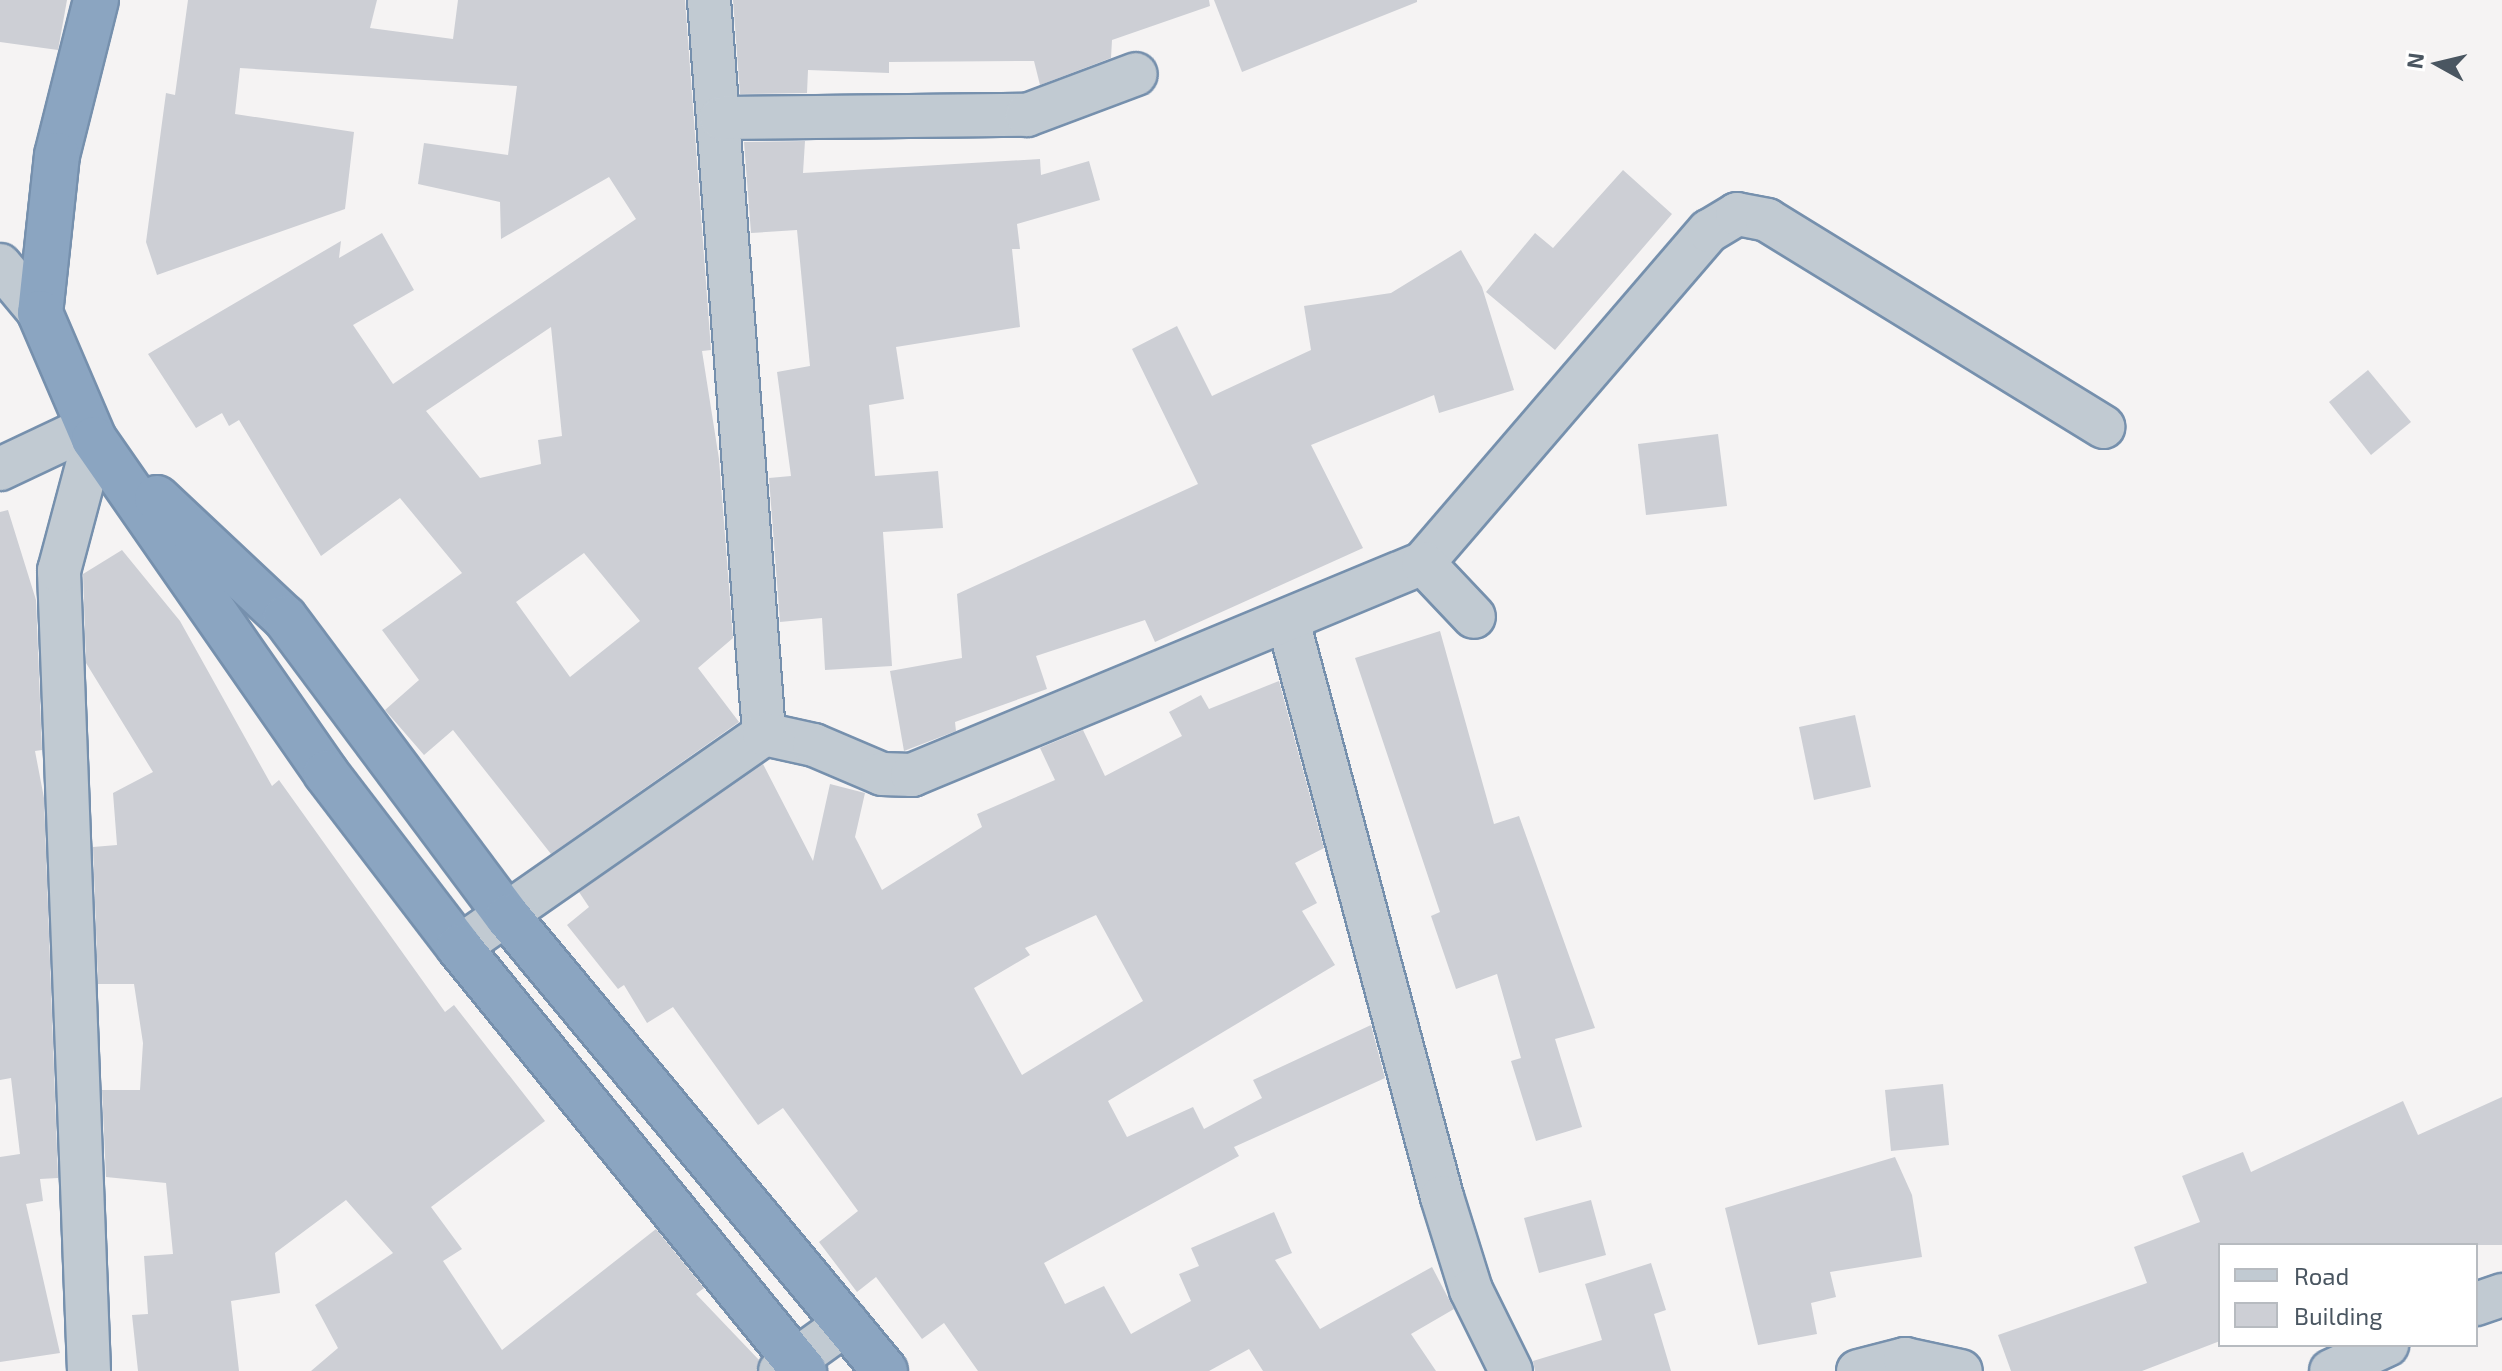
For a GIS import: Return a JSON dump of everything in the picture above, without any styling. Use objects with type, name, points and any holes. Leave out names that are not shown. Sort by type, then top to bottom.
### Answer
[{"type":"highway","points":[[96,0],[57,155],[40,313],[92,433],[326,773],[459,947],[793,1367]]},
{"type":"highway","points":[[92,433],[285,618],[508,917],[885,1371]]},
{"type":"street","points":[[709,0],[721,118],[764,734]]},
{"type":"street","points":[[721,118],[1027,115],[1136,74]]},
{"type":"street","points":[[459,947],[508,917],[764,734],[814,745],[882,774],[912,775],[1423,563],[1709,231],[1737,214],[1767,220],[2104,427]]},
{"type":"street","points":[[0,265],[40,313]]},
{"type":"street","points":[[0,469],[92,433]]},
{"type":"street","points":[[89,1371],[59,571],[92,433]]},
{"type":"street","points":[[1423,563],[1474,617]]},
{"type":"street","points":[[1288,621],[1442,1197],[1471,1290],[1511,1371]]},
{"type":"street","points":[[2478,1303],[2502,1295]]},
{"type":"street","points":[[793,1367],[847,1323]]},
{"type":"street","points":[[2331,1371],[2383,1347]]},
{"type":"street","points":[[1858,1371],[1905,1359],[1961,1371]]},
{"type":"building","points":[[0,0],[67,0],[58,50],[0,42]]},
{"type":"building","points":[[188,0],[377,0],[370,28],[453,39],[458,0],[685,0],[711,350],[702,351],[719,459],[733,638],[698,668],[739,722],[551,854],[453,730],[424,755],[385,710],[419,680],[382,630],[462,573],[400,498],[321,556],[239,420],[229,426],[222,413],[196,428],[148,354],[341,241],[339,258],[382,233],[414,290],[353,325],[393,384],[636,219],[609,177],[501,239],[500,202],[418,184],[424,143],[508,155],[517,86],[240,68],[235,114],[354,132],[345,209],[157,275],[146,242],[166,93],[175,95]],"holes":[[[551,327],[562,436],[538,440],[541,464],[480,478],[426,411]],[[584,553],[640,621],[570,677],[516,602]]]},
{"type":"building","points":[[733,0],[1209,0],[1210,6],[1112,40],[1111,58],[1040,85],[1034,61],[889,62],[889,73],[808,70],[807,93],[740,94]]},
{"type":"building","points":[[1214,0],[1417,0],[1417,2],[1242,72]]},
{"type":"building","points":[[805,141],[803,173],[1040,159],[1041,175],[1089,161],[1100,200],[1017,224],[1020,249],[1012,249],[1020,327],[896,347],[904,399],[869,405],[875,476],[938,471],[943,528],[883,532],[892,666],[825,670],[822,618],[780,622],[769,478],[791,476],[777,372],[810,366],[797,230],[751,233],[744,142]]},
{"type":"building","points":[[1623,170],[1672,214],[1555,350],[1486,292],[1535,233],[1553,248]]},
{"type":"building","points":[[1461,250],[1482,287],[1514,390],[1439,413],[1434,395],[1311,445],[1363,548],[1155,642],[1145,620],[1036,656],[1047,689],[955,722],[956,731],[904,751],[890,671],[962,658],[957,594],[1198,484],[1132,349],[1177,326],[1212,396],[1311,350],[1304,306],[1391,293]]},
{"type":"building","points":[[2368,370],[2411,422],[2371,455],[2329,402]]},
{"type":"building","points":[[1718,434],[1727,506],[1646,515],[1638,444]]},
{"type":"building","points":[[8,510],[36,600],[42,750],[35,751],[44,798],[58,1178],[40,1179],[43,1201],[26,1204],[60,1353],[0,1362],[0,1157],[20,1154],[11,1078],[0,1080],[0,512]]},
{"type":"building","points":[[122,550],[180,621],[272,786],[279,780],[445,1012],[454,1005],[545,1121],[431,1207],[462,1249],[443,1261],[502,1350],[656,1229],[704,1288],[696,1294],[759,1360],[756,1371],[311,1371],[338,1348],[315,1305],[393,1253],[346,1200],[275,1253],[280,1293],[231,1301],[239,1371],[138,1371],[132,1315],[148,1314],[144,1256],[173,1254],[166,1183],[106,1177],[102,1090],[140,1090],[143,1043],[134,984],[98,984],[93,847],[117,845],[113,793],[153,772],[86,663],[83,574]]},
{"type":"building","points":[[1440,631],[1494,824],[1519,816],[1595,1028],[1555,1039],[1582,1127],[1536,1141],[1511,1061],[1521,1058],[1497,974],[1456,989],[1431,916],[1440,912],[1355,658]]},
{"type":"building","points":[[1279,681],[1324,848],[1295,863],[1317,903],[1302,911],[1335,965],[1108,1101],[1127,1137],[1193,1107],[1204,1129],[1262,1098],[1253,1080],[1371,1025],[1385,1078],[1234,1147],[1239,1156],[1044,1263],[1065,1304],[1104,1286],[1131,1334],[1191,1301],[1179,1274],[1199,1266],[1191,1248],[1274,1212],[1292,1253],[1275,1260],[1320,1329],[1432,1267],[1454,1309],[1411,1334],[1436,1371],[1263,1371],[1249,1349],[1209,1371],[978,1371],[944,1323],[922,1339],[876,1277],[857,1292],[819,1242],[858,1211],[783,1108],[758,1125],[673,1007],[647,1023],[624,985],[618,989],[567,925],[589,907],[579,892],[763,764],[813,861],[830,784],[865,793],[855,837],[882,890],[982,827],[977,814],[1055,780],[1040,748],[1083,730],[1105,776],[1182,736],[1169,712],[1201,695],[1209,709]],"holes":[[[1096,915],[1143,1001],[1022,1075],[974,988],[1030,955],[1025,948]]]},
{"type":"building","points":[[1855,715],[1871,787],[1814,800],[1799,727]]},
{"type":"building","points":[[1943,1084],[1949,1145],[1891,1151],[1885,1090]]},
{"type":"building","points":[[2502,1097],[2502,1245],[2218,1243],[2218,1342],[2142,1371],[2011,1371],[1998,1335],[2147,1283],[2134,1247],[2200,1222],[2182,1176],[2243,1152],[2251,1172],[2403,1101],[2418,1135]]},
{"type":"building","points":[[1895,1157],[1912,1195],[1922,1257],[1830,1272],[1836,1297],[1811,1303],[1817,1334],[1758,1345],[1725,1208]]},
{"type":"building","points":[[1591,1200],[1606,1255],[1539,1273],[1524,1218]]},
{"type":"building","points":[[1651,1263],[1666,1310],[1654,1314],[1671,1371],[1535,1371],[1533,1361],[1602,1340],[1585,1284]]}]
